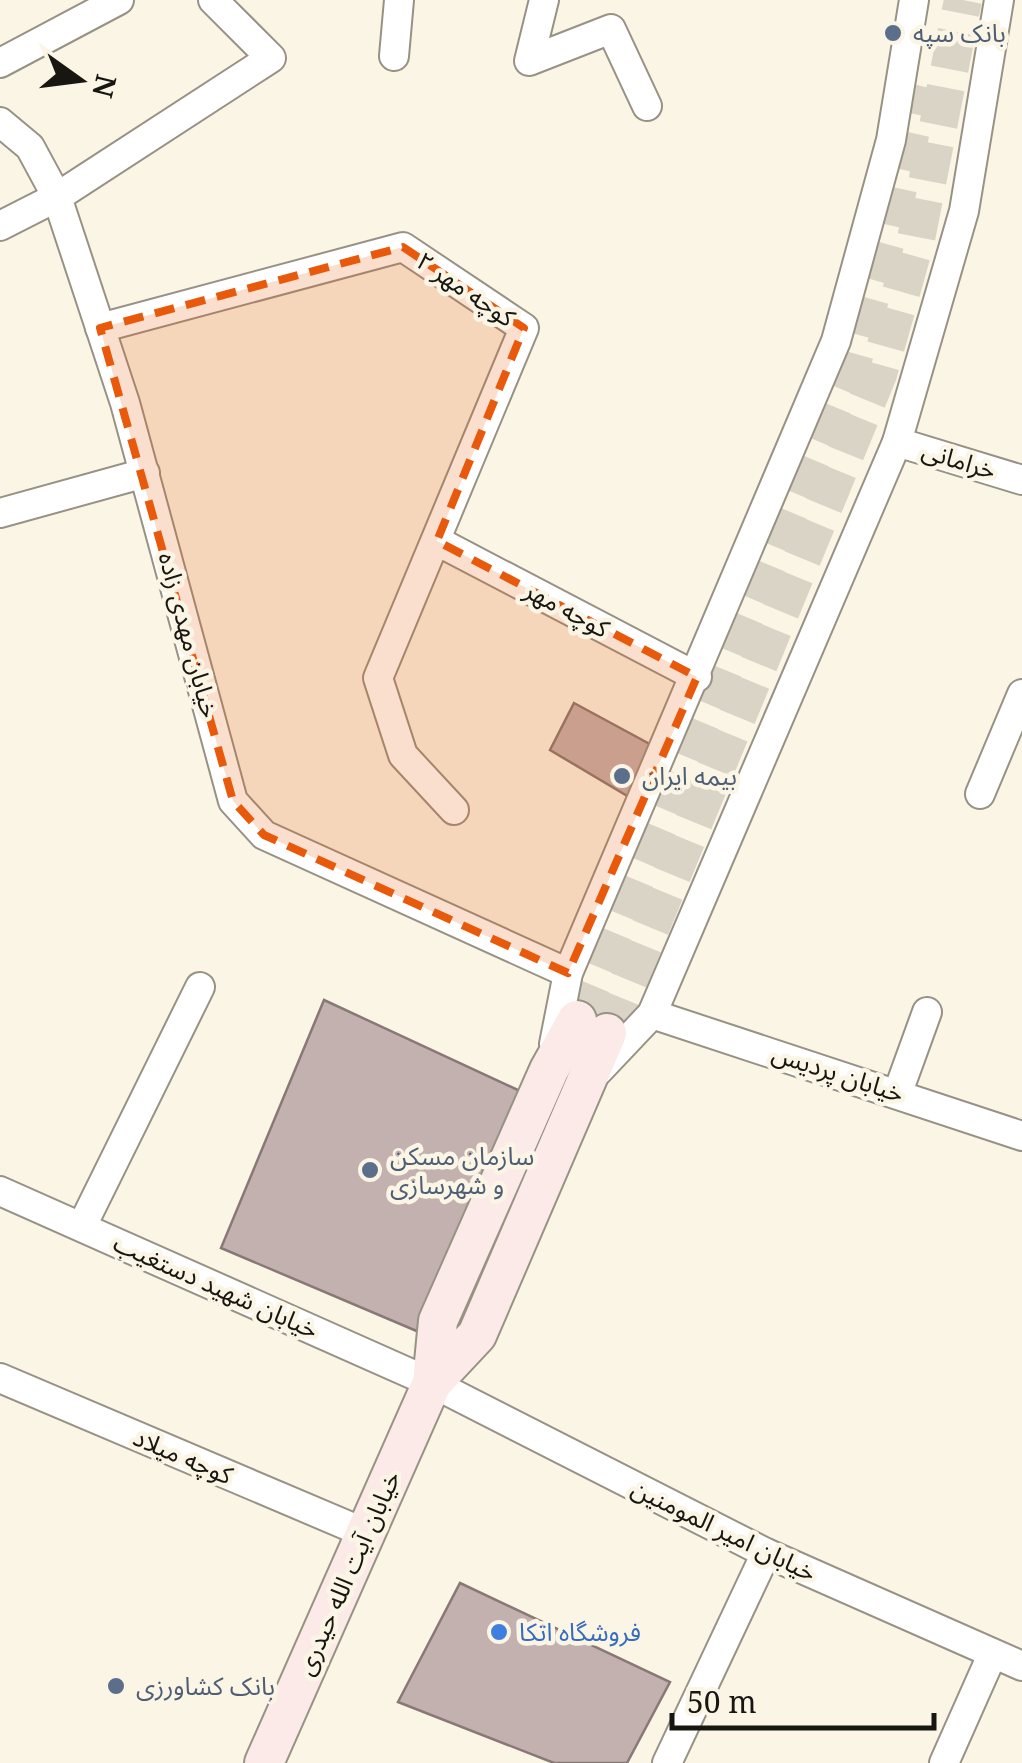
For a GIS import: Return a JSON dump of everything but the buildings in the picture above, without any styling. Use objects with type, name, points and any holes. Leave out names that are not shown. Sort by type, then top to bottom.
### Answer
[{"type":"main road","name":"خیابان آیت الله حیدری","points":[[264,1763],[432,1383],[438,1321],[549,1070],[592,1026],[584,1086],[477,1334],[432,1383]]},
{"type":"street","points":[[0,62],[119,0]]},
{"type":"street","points":[[0,226],[57,198],[270,58],[213,0]]},
{"type":"street","points":[[394,56],[400,0]]},
{"type":"street","points":[[544,0],[529,61],[611,29],[647,106]]},
{"type":"street","points":[[549,1070],[568,974],[836,341],[890,140],[914,0]]},
{"type":"street","points":[[584,1086],[652,1014],[897,442],[964,211],[1000,0]]},
{"type":"street","name":"خیابان مهدی زاده","points":[[0,122],[30,147],[57,198],[145,473],[232,801],[264,835],[568,974]]},
{"type":"street","name":"کوچه مهر ۲","points":[[100,328],[403,247],[524,328],[378,678],[403,755],[454,810]]},
{"type":"street","name":"خرامانی","points":[[897,442],[1022,480]]},
{"type":"street","points":[[0,513],[145,473]]},
{"type":"street","name":"کوچه مهر","points":[[437,540],[697,676]]},
{"type":"street","points":[[980,794],[1022,694]]},
{"type":"street","points":[[82,1226],[200,987]]},
{"type":"street","points":[[898,1092],[928,1012]]},
{"type":"street","name":"خیابان پردیس","points":[[652,1014],[1022,1136]]},
{"type":"street","name":"خیابان شهید دستغیب","points":[[0,1191],[432,1383]]},
{"type":"street","name":"کوچه میلاد","points":[[0,1378],[366,1533]]},
{"type":"street","name":"خیابان امیر المومنین","points":[[432,1383],[766,1553],[1022,1666]]},
{"type":"street","points":[[667,1763],[766,1553]]},
{"type":"street","points":[[944,1763],[992,1655]]},
{"type":"highlighted area","points":[[403,247],[524,328],[437,541],[697,677],[568,973],[264,835],[233,801],[100,328]]},
{"type":"tunnel","points":[[607,1033],[878,374],[916,239],[963,0]]},
{"type":"tunnel","points":[[577,1020],[854,356],[887,237],[921,86]]},
{"type":"place","name":"بانک سپه","points":[[893,33]]},
{"type":"place","name":"بیمه ایران","points":[[622,776]]},
{"type":"place","name":"سازمان مسکن و شهرسازی","points":[[370,1170]]},
{"type":"place","name":"فروشگاه اتکا","points":[[499,1632]]},
{"type":"place","name":"بانک کشاورزی","points":[[116,1686]]}]
